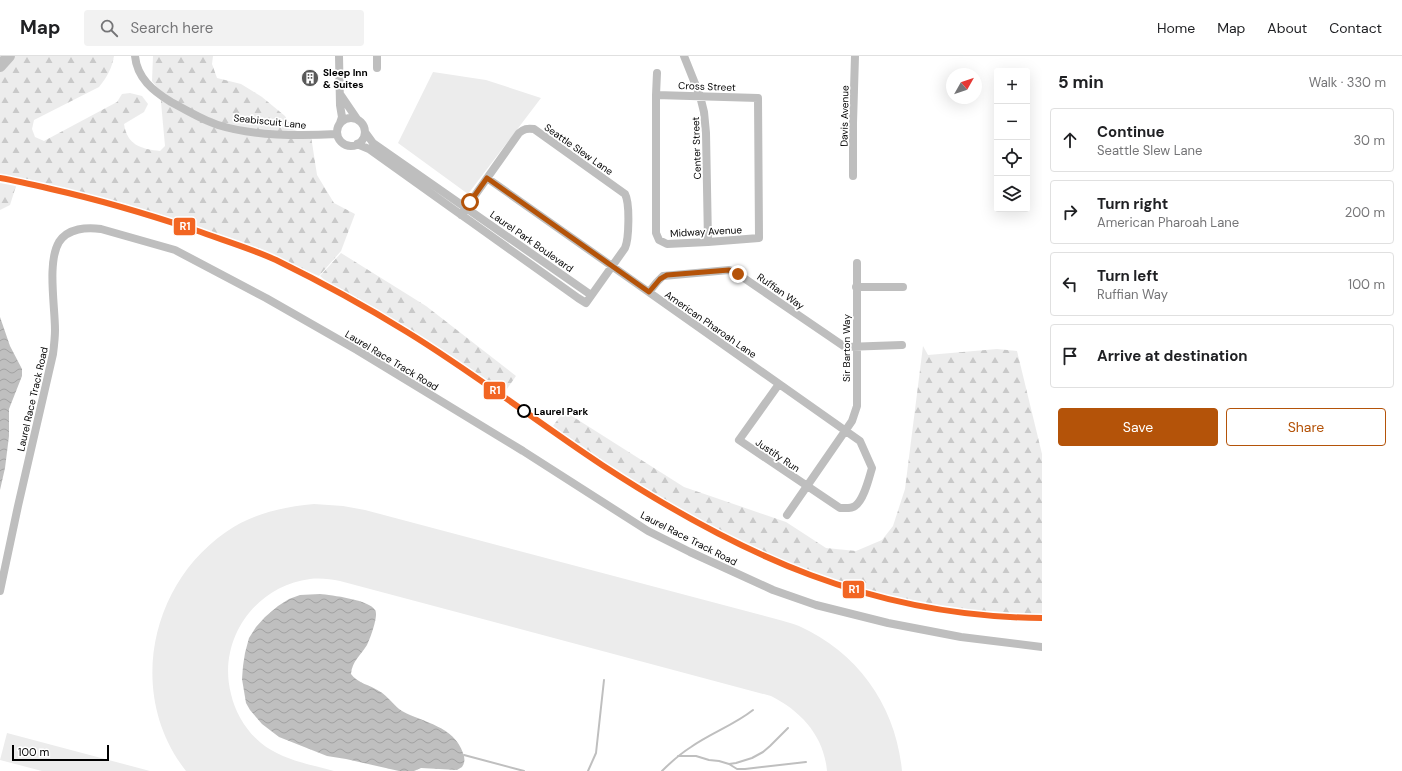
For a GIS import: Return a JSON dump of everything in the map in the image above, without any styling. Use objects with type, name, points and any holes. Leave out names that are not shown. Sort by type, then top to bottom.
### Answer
[{"type":"street","name":"Seabiscuit Lane","points":[[135,56],[139,74],[150,87],[185,110],[217,124],[266,133],[311,136],[337,134]]},
{"type":"street","points":[[337,134],[342,117],[340,105],[339,56]]},
{"type":"street","points":[[377,56],[377,68]]},
{"type":"street","name":"Center Street","points":[[684,56],[700,96],[704,112],[706,133],[708,242]]},
{"type":"street","name":"Davis Avenue","points":[[854,176],[853,123],[855,56]]},
{"type":"street","name":"Midway Avenue","points":[[657,72],[656,233],[659,240],[667,244],[759,238],[758,98]]},
{"type":"street","name":"Laurel Park Boulevard","points":[[337,134],[343,143],[352,146],[357,144],[369,149],[586,303],[591,295],[373,142],[365,132],[363,125],[357,119],[340,94]]},
{"type":"street","name":"Cross Street","points":[[656,95],[758,98]]},
{"type":"street","points":[[340,123],[348,118],[357,119]]},
{"type":"street","name":"Seattle Slew Lane","points":[[461,215],[522,130],[526,128],[534,129],[621,191],[626,197],[628,202],[628,240],[625,248],[613,266]]},
{"type":"street","points":[[357,144],[363,138],[365,132]]},
{"type":"street","name":"American Pharoah Lane","points":[[487,178],[845,430]]},
{"type":"street","name":"Laurel Race Track Road","points":[[0,591],[53,354],[55,331],[53,259],[60,241],[64,236],[77,230],[92,228],[101,229],[175,250],[266,298],[357,350],[524,451],[648,531],[766,587],[816,605],[888,623],[961,637],[1042,647]]},
{"type":"street","name":"Sir Barton Way","points":[[787,515],[852,421],[855,413],[857,263]]},
{"type":"street","points":[[591,295],[613,266]]},
{"type":"street","name":"Ruffian Way","points":[[649,292],[663,276],[729,270],[738,274],[845,347],[902,345]]},
{"type":"street","points":[[856,287],[903,287]]},
{"type":"street","name":"Justify Run","points":[[778,384],[739,440],[840,508],[849,508],[856,505],[861,498],[872,468],[860,441],[845,430]]},
{"type":"green space","points":[[0,56],[114,56],[109,72],[99,87],[34,120],[32,129],[35,137],[44,141],[117,102],[122,94],[130,93],[142,96],[148,104],[144,112],[124,124],[128,137],[136,145],[147,149],[160,151],[165,146],[160,91],[152,81],[153,56],[213,56],[212,64],[217,78],[241,84],[262,97],[285,116],[292,129],[311,136],[317,175],[334,203],[355,214],[341,251],[319,276],[235,240],[160,218],[127,204],[0,174]]},
{"type":"green space","points":[[433,72],[486,80],[541,98],[468,194],[398,143]]},
{"type":"green space","points":[[0,183],[16,186],[10,205],[0,210]]},
{"type":"green space","points":[[341,253],[426,306],[516,376],[502,396],[437,351],[347,298],[320,276]]},
{"type":"green space","points":[[923,346],[928,355],[997,349],[1017,351],[1042,454],[1042,617],[1016,617],[936,610],[884,600],[858,593],[795,571],[722,536],[687,517],[617,475],[550,430],[564,411],[684,487],[786,522],[826,548],[856,551],[882,540],[893,526],[905,489]]},
{"type":"green space","points":[[314,504],[343,506],[365,510],[799,626],[820,637],[840,651],[871,685],[883,704],[892,725],[902,771],[827,771],[825,758],[821,747],[809,726],[792,709],[771,696],[340,581],[329,579],[310,579],[290,584],[272,592],[257,604],[245,619],[235,636],[230,654],[228,674],[235,708],[246,727],[261,743],[278,754],[305,764],[334,771],[186,771],[168,741],[157,709],[152,676],[155,643],[164,611],[179,581],[200,554],[226,532],[246,520],[268,512]]},
{"type":"green space","points":[[7,733],[150,771],[42,771],[0,760]]},
{"type":"water","points":[[0,317],[10,346],[22,369],[22,376],[9,409],[9,436],[5,468],[0,490]]},
{"type":"water","points":[[320,594],[341,597],[366,603],[372,606],[376,613],[375,622],[367,645],[353,665],[351,674],[360,682],[382,693],[402,711],[446,731],[459,744],[464,755],[462,767],[457,770],[421,768],[414,771],[399,771],[327,756],[279,737],[262,724],[250,710],[246,703],[242,679],[245,653],[249,638],[265,617],[289,599],[300,595]]},
{"type":"waterway","points":[[0,66],[9,56]]},
{"type":"waterway","points":[[588,771],[596,753],[604,680]]},
{"type":"waterway","points":[[662,771],[676,758],[706,737],[753,710]]},
{"type":"waterway","points":[[678,756],[696,756],[729,764],[736,763],[752,758],[763,752],[788,728]]},
{"type":"waterway","points":[[464,755],[524,771]]},
{"type":"waterway","points":[[729,764],[737,769],[745,769],[806,762]]},
{"type":"transit line","name":"R1","points":[[0,178],[69,193],[141,213],[236,244],[276,260],[343,294],[407,332],[457,364],[602,465],[654,498],[706,527],[758,553],[811,575],[866,593],[922,606],[981,615],[1042,618]]},
{"type":"place","name":"Sleep Inn & Suites","points":[[310,78]]},
{"type":"place","name":"Laurel Park","points":[[524,411]]},
{"type":"route","points":[[470,202],[487,178],[649,292],[663,276],[667,275],[729,270],[738,274]]}]
